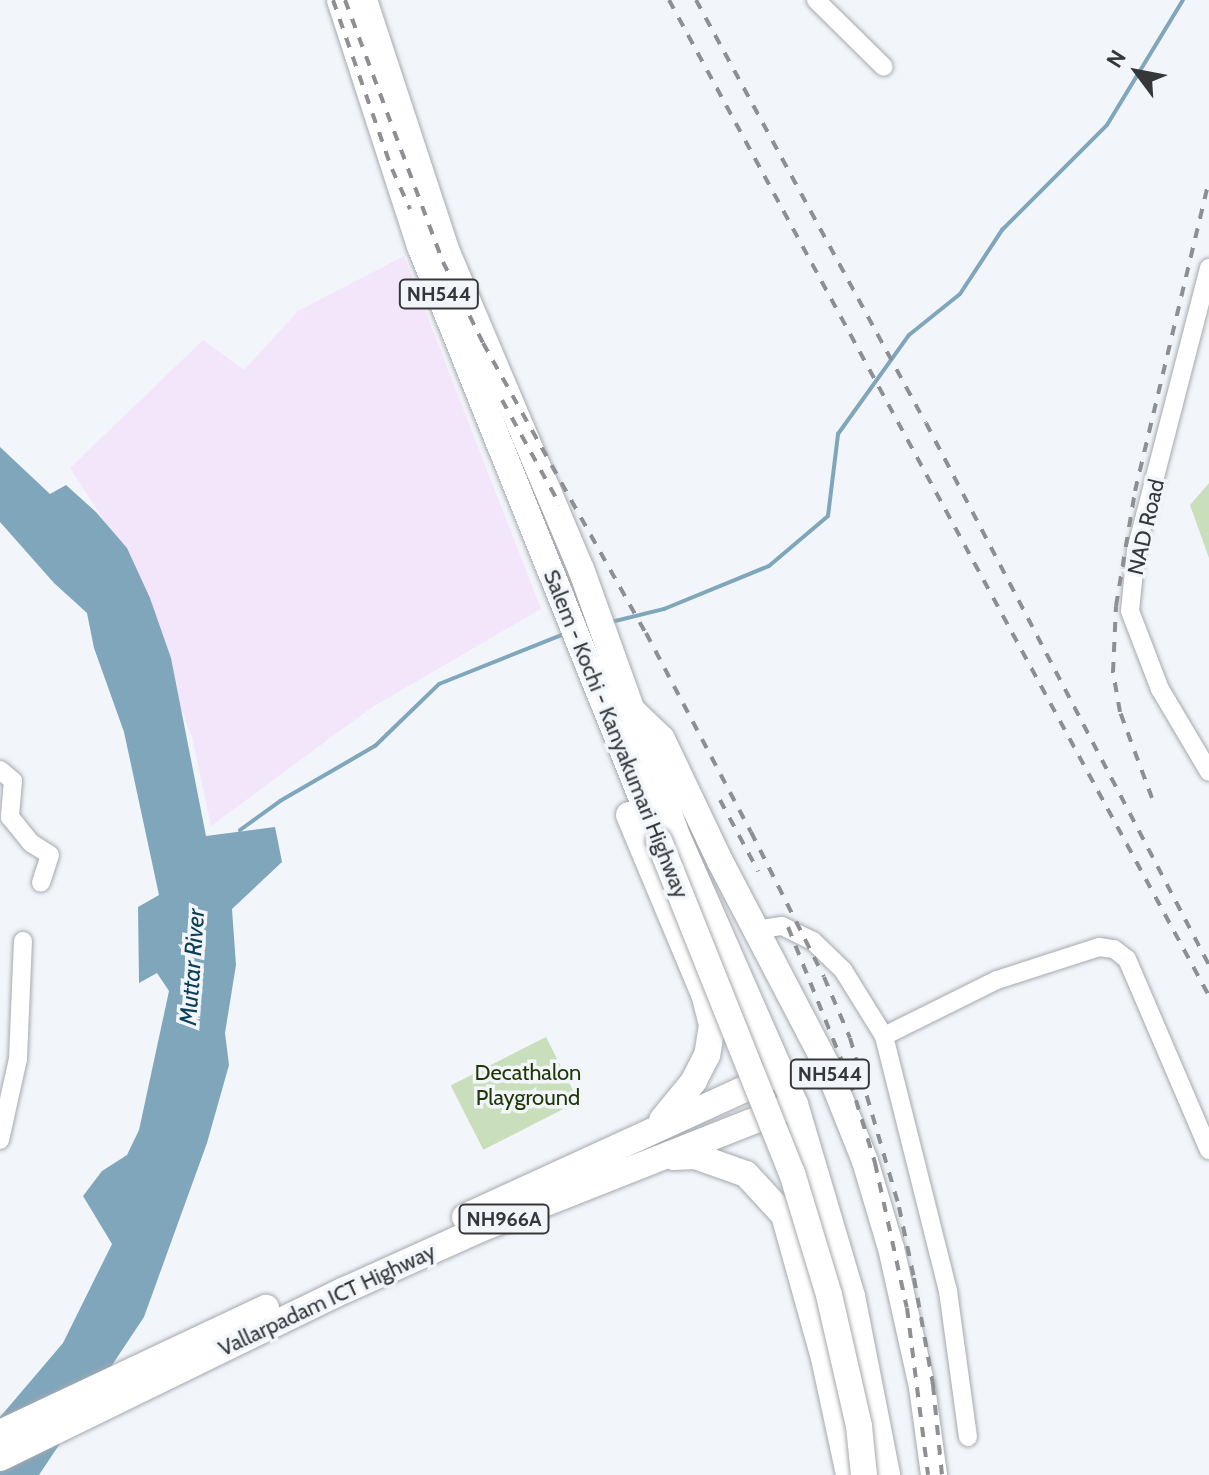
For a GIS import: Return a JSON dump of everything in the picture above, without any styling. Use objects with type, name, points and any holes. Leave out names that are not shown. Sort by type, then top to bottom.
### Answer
[{"type":"highway","name":"Salem - Kochi - Kanyakumari Highway","points":[[340,0],[420,246],[552,582],[592,674],[792,1173],[829,1295],[859,1426],[864,1475]]},
{"type":"highway","name":"Salem - Kochi - Kanyakumari Highway","points":[[364,0],[447,252],[581,569],[678,838],[795,1104],[852,1296],[887,1475]]},
{"type":"highway","name":"NH544","points":[[633,710],[662,739],[827,1066],[865,1161],[891,1248],[922,1387],[934,1475]]},
{"type":"highway","points":[[627,766],[621,797],[705,997],[712,1025],[707,1055],[694,1081],[680,1102],[651,1131]]},
{"type":"highway","name":"Vallarpadam ICT Highway","points":[[0,1458],[216,1341],[651,1131],[782,1072]]},
{"type":"highway","name":"Vallarpadam ICT Highway","points":[[0,1433],[478,1230],[795,1104]]},
{"type":"highway","points":[[661,1157],[695,1156],[721,1162],[746,1174],[784,1215],[824,1358],[849,1475]]},
{"type":"street","points":[[816,0],[884,67]]},
{"type":"street","name":"NAD Road","points":[[1209,268],[1136,551],[1130,611],[1160,689],[1209,772]]},
{"type":"street","points":[[0,770],[13,781],[10,817],[31,843],[50,855],[41,883]]},
{"type":"street","points":[[756,930],[782,926],[813,941],[843,970],[884,1036],[948,1291],[968,1437]]},
{"type":"street","points":[[0,1140],[18,1059],[23,941]]},
{"type":"street","points":[[884,1036],[997,980],[1099,947],[1114,949],[1127,959],[1209,1150]]},
{"type":"shaded area","points":[[404,256],[541,609],[371,708],[211,826],[192,737],[116,539],[70,468],[203,340],[244,370],[298,311]]},
{"type":"green space","points":[[1209,483],[1209,558],[1190,505]]},
{"type":"green space","name":"Decathalon Playground","points":[[546,1037],[579,1101],[483,1150],[451,1086]]},
{"type":"water","name":"Muttar River","points":[[0,447],[50,494],[66,485],[96,512],[127,548],[150,598],[171,658],[206,836],[275,827],[282,862],[232,909],[236,965],[225,1033],[229,1065],[207,1143],[144,1317],[39,1475],[0,1475],[0,1417],[63,1343],[112,1244],[83,1196],[102,1171],[127,1155],[139,1130],[169,991],[157,973],[139,983],[138,907],[159,895],[124,732],[94,648],[87,613],[54,583],[0,522]]},
{"type":"waterway","points":[[611,622],[664,609],[769,566],[828,516],[838,434],[909,335],[960,294],[1002,230],[1107,125],[1183,0]]},
{"type":"waterway","points":[[240,830],[280,801],[375,746],[439,684],[564,634]]},
{"type":"railway","points":[[333,0],[392,169],[410,209]]},
{"type":"railway","points":[[345,0],[443,262],[483,343],[646,633],[751,832],[824,977],[850,1038],[899,1207],[914,1278],[933,1385],[942,1475]]},
{"type":"railway","points":[[669,0],[1209,996]]},
{"type":"railway","points":[[696,0],[926,423],[1209,965]]},
{"type":"railway","points":[[1152,798],[1120,712],[1113,672],[1116,606],[1135,491],[1209,181]]},
{"type":"railway","points":[[502,400],[560,505]]},
{"type":"railway","points":[[720,800],[758,871]]},
{"type":"railway","points":[[788,927],[850,1081],[875,1163],[907,1308],[928,1475]]}]
